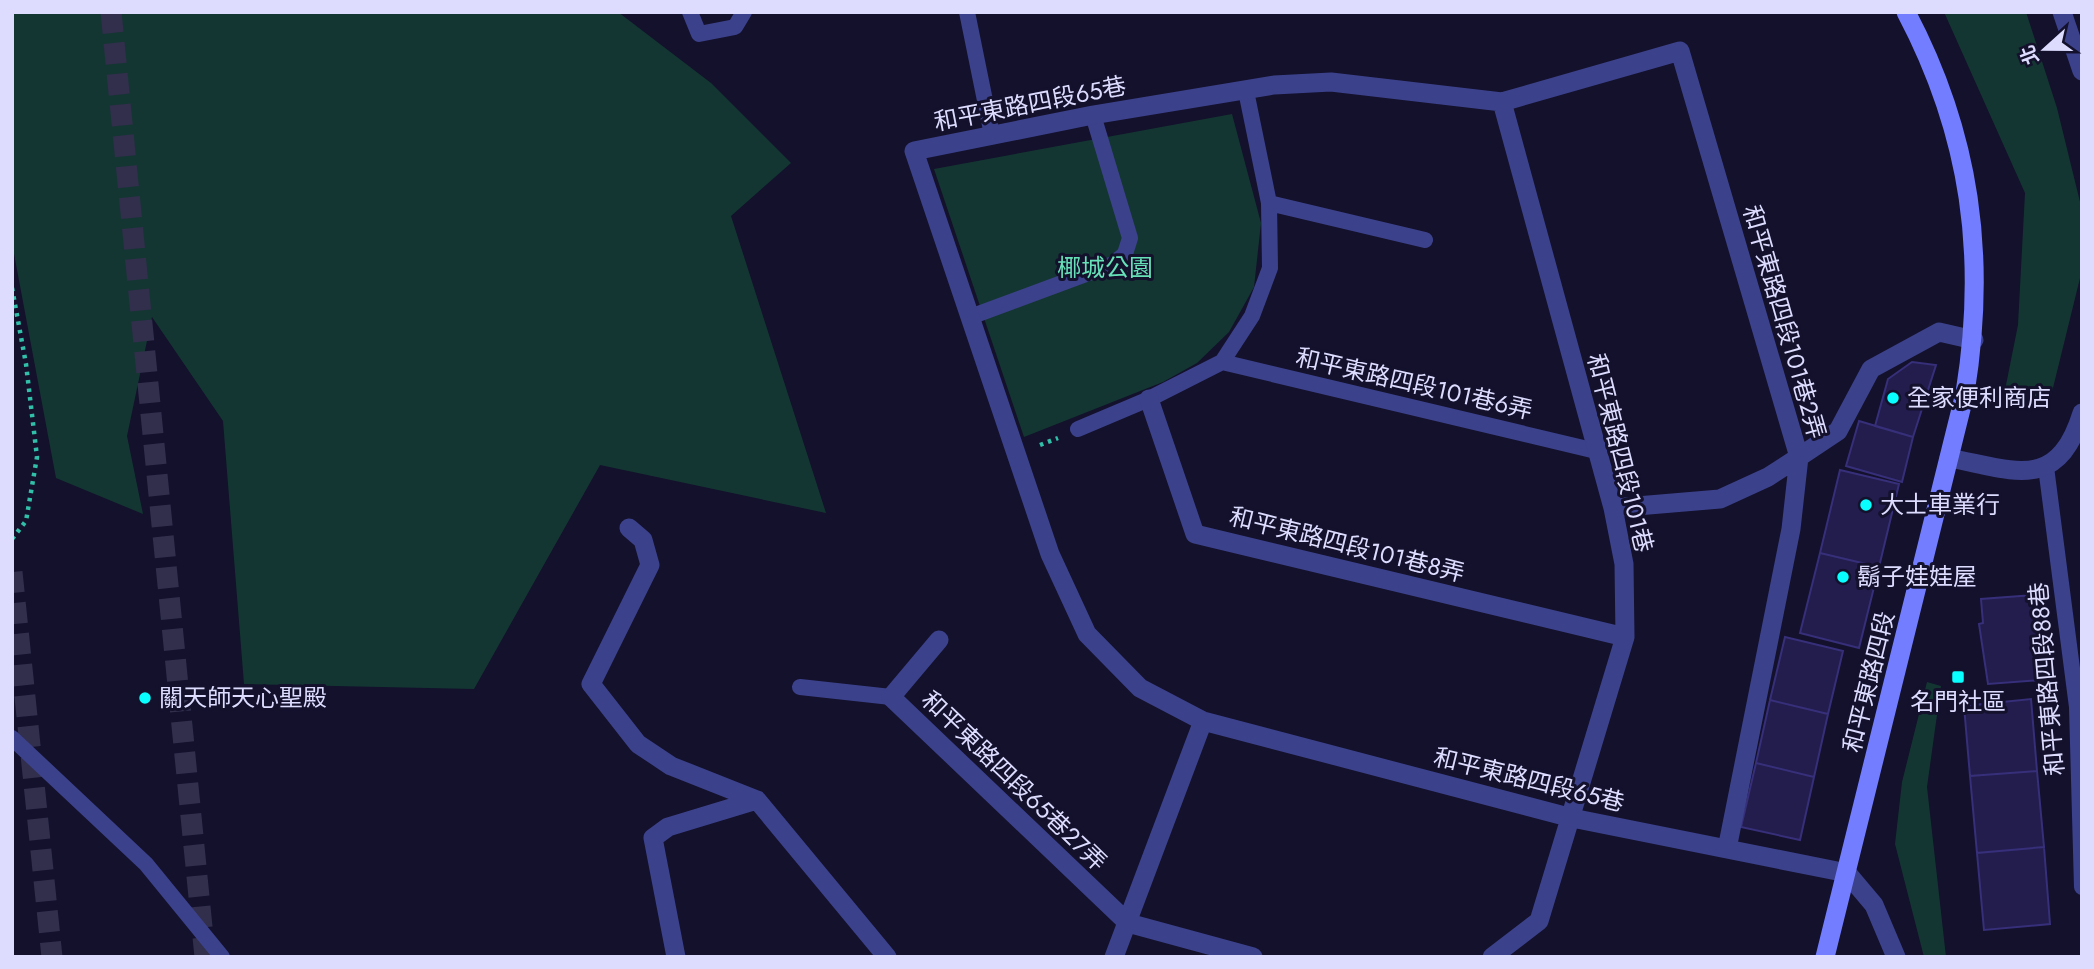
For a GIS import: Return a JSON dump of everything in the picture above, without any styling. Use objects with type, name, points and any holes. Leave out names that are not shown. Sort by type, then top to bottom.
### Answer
[{"type":"main road","name":"和平東路四段","points":[[1825,957],[1965,393],[1974,340],[1975,254],[1967,184],[1940,85],[1906,12]]},
{"type":"street","points":[[2062,12],[2082,71]]},
{"type":"street","name":"和平東路四段65巷","points":[[1680,51],[1503,102],[1331,82],[1274,85],[1093,115],[914,151],[1050,554],[1087,634],[1140,688],[1203,721],[1573,818],[1847,873]]},
{"type":"street","name":"和平東路四段101巷2弄","points":[[1613,508],[1720,499],[1768,477],[1799,457],[1680,51]]},
{"type":"street","name":"和平東路四段101巷","points":[[1492,957],[1539,921],[1573,818],[1625,637],[1624,564],[1613,508],[1503,102]]},
{"type":"street","points":[[1727,849],[1791,529],[1799,457],[1838,430],[1871,369],[1939,332],[1974,340]]},
{"type":"street","name":"和平東路四段101巷8弄","points":[[1149,399],[1195,534],[1625,637]]},
{"type":"street","points":[[1949,458],[2019,470],[2032,471],[2046,467],[2057,460],[2069,446],[2082,413]]},
{"type":"street","points":[[629,528],[643,540],[650,565],[591,684],[638,744],[671,766],[757,800],[887,957]]},
{"type":"street","name":"和平東路四段65巷27弄","points":[[939,640],[891,697],[1128,923]]},
{"type":"street","points":[[1114,957],[1203,721]]},
{"type":"street","points":[[676,957],[653,838],[668,827],[757,800]]},
{"type":"street","points":[[1847,873],[1874,905],[1896,957]]},
{"type":"street","points":[[1128,923],[1253,957]]},
{"type":"lane","points":[[690,12],[699,34],[735,27],[744,12]]},
{"type":"lane","points":[[967,12],[992,135]]},
{"type":"lane","points":[[1078,429],[1149,399],[1222,362],[1252,316],[1270,268],[1269,203],[1246,91]]},
{"type":"lane","points":[[970,317],[1113,264],[1125,254],[1130,239],[1093,115]]},
{"type":"lane","points":[[1269,203],[1426,240]]},
{"type":"lane","name":"和平東路四段101巷6弄","points":[[1222,362],[1596,451]]},
{"type":"lane","name":"和平東路四段88巷","points":[[2046,467],[2077,707],[2082,887]]},
{"type":"lane","points":[[800,687],[891,697]]},
{"type":"lane","points":[[12,738],[146,863],[222,957]]},
{"type":"path","points":[[12,288],[26,364],[37,457],[26,521],[12,539]]},
{"type":"path","points":[[1028,450],[1078,429]]},
{"type":"green space","points":[[12,12],[618,12],[711,83],[791,163],[731,216],[826,513],[600,465],[474,689],[244,684],[223,421],[152,317],[127,436],[143,514],[56,478],[12,243]]},
{"type":"green space","points":[[1944,12],[2026,12],[2057,108],[2082,210],[2081,274],[2051,396],[2033,405],[2017,402],[2004,395],[2018,325],[2025,193]]},
{"type":"green space","name":"椰城公園","points":[[1232,114],[1261,223],[1254,287],[1229,332],[1197,363],[1163,382],[1024,437],[934,169]]},
{"type":"green space","points":[[1927,682],[1941,686],[1927,787],[1946,957],[1924,957],[1895,844],[1902,782]]},
{"type":"building","points":[[1912,362],[1936,365],[1913,437],[1875,426],[1888,379]]},
{"type":"building","points":[[1859,421],[1913,437],[1902,482],[1846,466]]},
{"type":"building","points":[[1840,470],[1899,484],[1879,567],[1820,553]]},
{"type":"building","points":[[1820,553],[1879,567],[1859,648],[1800,633]]},
{"type":"building","points":[[2035,595],[2042,680],[1988,684],[1979,624],[1983,623],[1981,599]]},
{"type":"building","points":[[1785,637],[1843,651],[1828,714],[1770,700]]},
{"type":"building","points":[[2031,699],[2037,771],[1970,776],[1964,706]]},
{"type":"building","points":[[1770,700],[1828,714],[1814,777],[1756,763]]},
{"type":"building","points":[[1756,763],[1814,777],[1800,840],[1741,827]]},
{"type":"building","points":[[2037,771],[2044,847],[1977,853],[1970,776]]},
{"type":"building","points":[[2044,847],[2050,924],[1984,930],[1977,853]]},
{"type":"tunnel","points":[[111,12],[205,957]]},
{"type":"tunnel","points":[[12,572],[52,957]]},
{"type":"place","name":"全家便利商店","points":[[1893,398]]},
{"type":"place","name":"大士車業行","points":[[1866,505]]},
{"type":"place","name":"鬍子娃娃屋","points":[[1843,577]]},
{"type":"place","name":"名門社區","points":[[1958,677]]},
{"type":"place","name":"關天師天心聖殿","points":[[145,698]]}]
